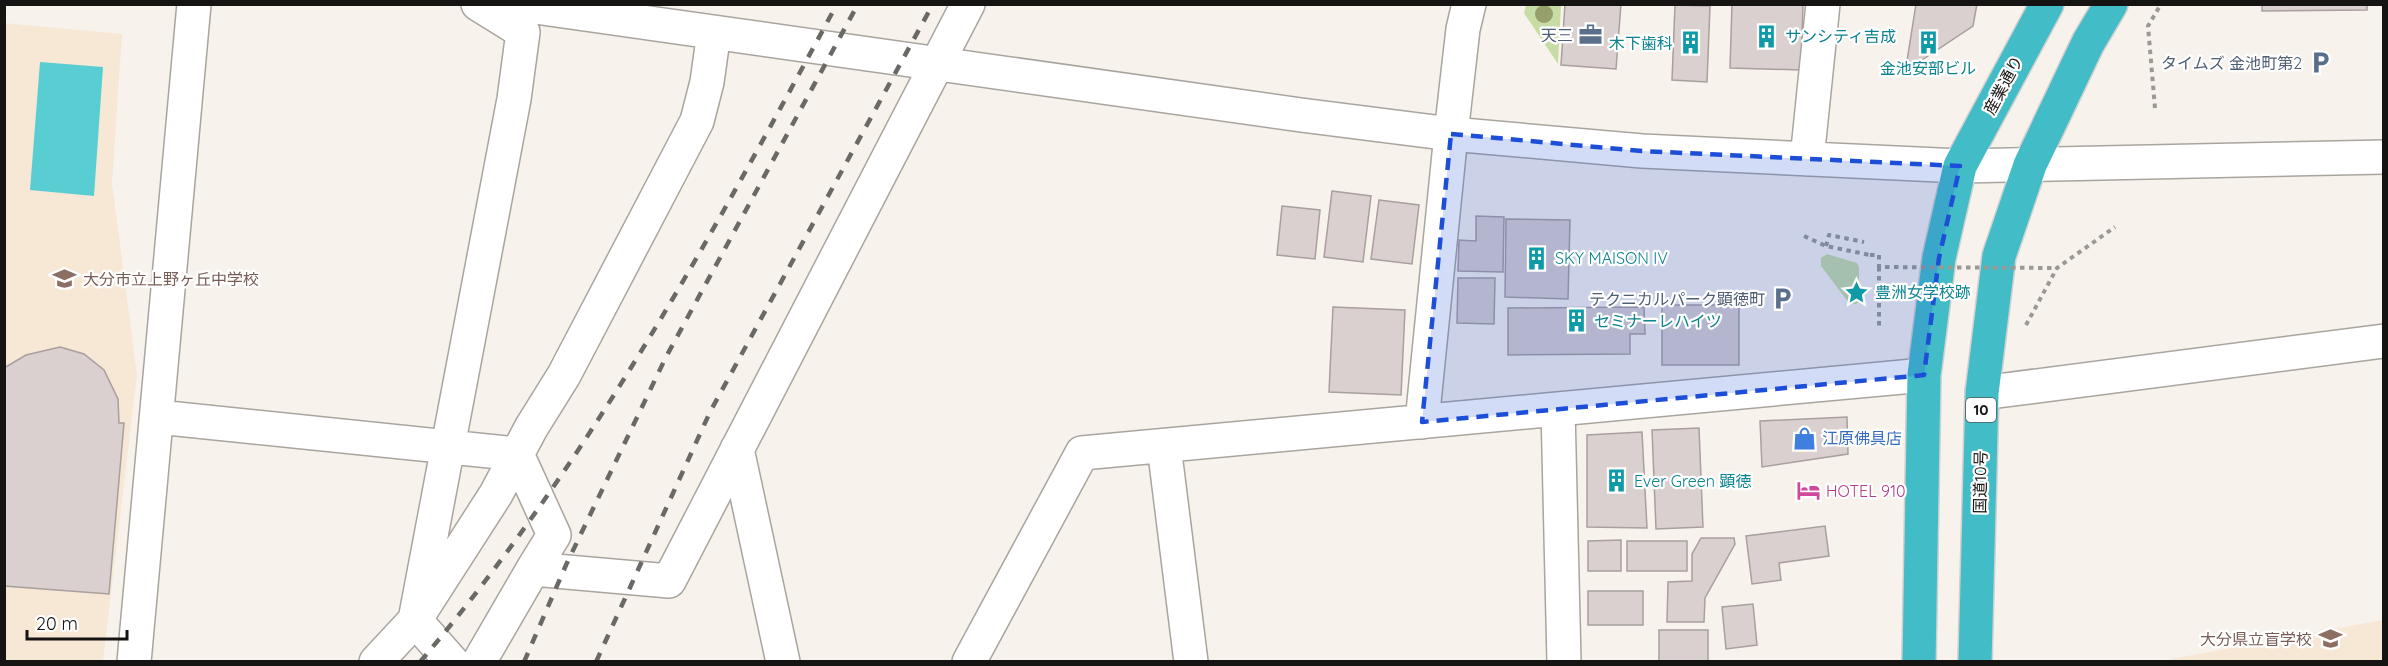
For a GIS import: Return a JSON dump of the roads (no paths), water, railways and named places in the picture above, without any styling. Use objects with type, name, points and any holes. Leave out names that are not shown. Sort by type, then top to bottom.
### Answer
[{"type":"highway","name":"産業通り","points":[[1960,166],[2047,4]]},
{"type":"highway","name":"10","points":[[2030,165],[2088,43],[2111,4]]},
{"type":"highway","name":"国道10号","points":[[1976,662],[1982,393],[1999,256],[2030,165]]},
{"type":"highway","points":[[1918,662],[1924,375],[1939,258],[1960,166]]},
{"type":"street","points":[[134,662],[194,4]]},
{"type":"street","points":[[414,620],[514,99],[523,32],[478,4]]},
{"type":"street","points":[[514,4],[1300,115],[1451,134],[1642,151],[1960,166],[2384,157]]},
{"type":"street","points":[[533,569],[669,581],[968,4]]},
{"type":"street","points":[[1422,422],[1451,134],[1463,29],[1469,4]]},
{"type":"street","points":[[1807,159],[1823,4]]},
{"type":"street","points":[[376,662],[414,620],[496,494],[564,375],[697,121],[707,82],[714,32]]},
{"type":"street","points":[[1982,393],[2384,341]]},
{"type":"street","points":[[969,662],[1082,453],[1924,375]]},
{"type":"street","points":[[1558,409],[1564,662]]},
{"type":"street","points":[[158,417],[517,454]]},
{"type":"street","points":[[1164,446],[1191,662]]},
{"type":"street","points":[[737,449],[783,662]]},
{"type":"street","points":[[479,662],[554,535],[517,454]]},
{"type":"street","points":[[414,620],[452,662]]},
{"type":"water","points":[[40,62],[103,67],[94,196],[30,190]]},
{"type":"railway","points":[[420,662],[481,586],[594,427],[695,260],[837,4]]},
{"type":"railway","points":[[524,662],[566,565],[666,357],[858,4]]},
{"type":"railway","points":[[596,662],[710,412],[933,4]]},
{"type":"place","name":"天三","points":[[1591,35]]},
{"type":"place","name":"サンシティ吉成","points":[[1767,36]]},
{"type":"place","name":"木下歯科","points":[[1691,43]]},
{"type":"place","name":"金池安部ビル","points":[[1928,43]]},
{"type":"place","name":"タイムズ 金池町第2","points":[[2320,63]]},
{"type":"place","name":"SKY MAISON IV","points":[[1537,258]]},
{"type":"place","name":"大分市立上野ヶ丘中学校","points":[[65,279]]},
{"type":"place","name":"豊洲女学校跡","points":[[1857,292]]},
{"type":"place","name":"テクニカルパーク顕徳町","points":[[1783,299]]},
{"type":"place","name":"セミナーレハイツ","points":[[1576,321]]},
{"type":"place","name":"江原佛具店","points":[[1804,438]]},
{"type":"place","name":"Ever Green 顕徳","points":[[1616,481]]},
{"type":"place","name":"HOTEL 910","points":[[1808,491]]},
{"type":"place","name":"大分県立盲学校","points":[[2330,639]]}]
